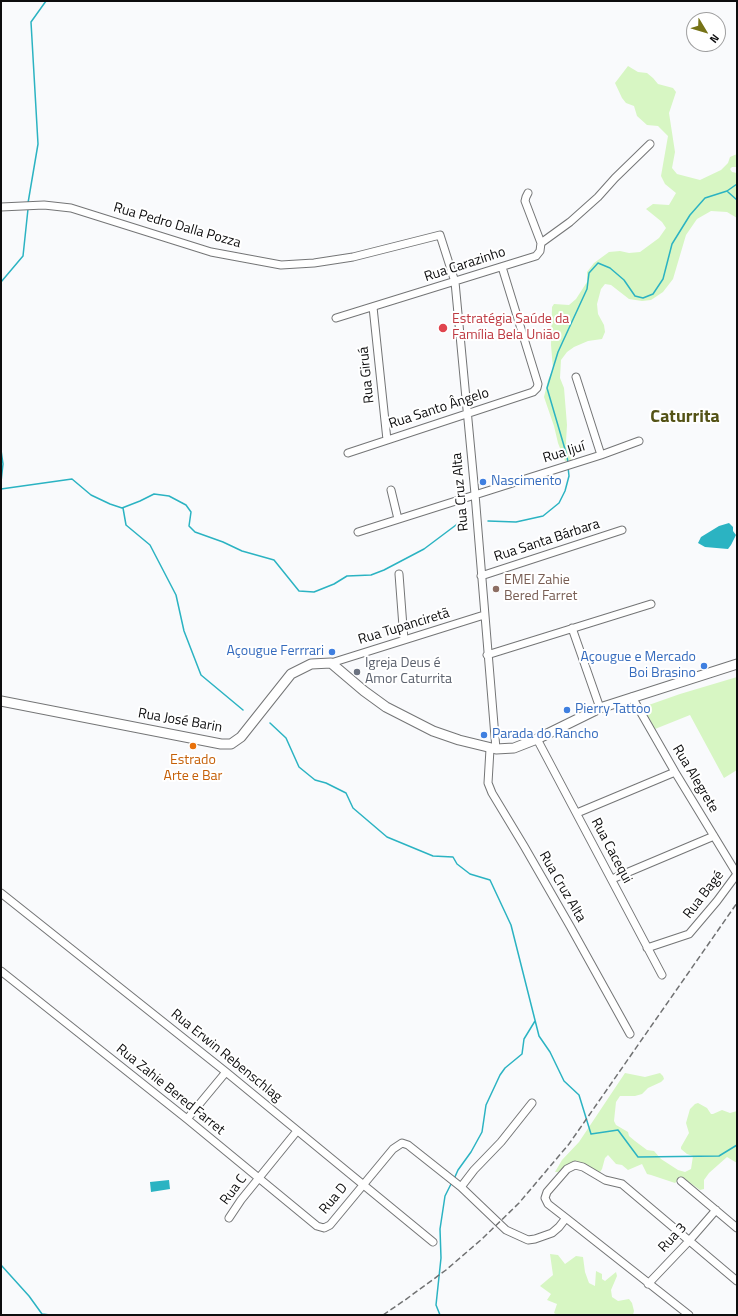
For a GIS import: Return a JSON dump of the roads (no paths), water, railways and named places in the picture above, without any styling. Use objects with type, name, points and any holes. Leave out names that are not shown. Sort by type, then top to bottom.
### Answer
[{"type":"main road","points":[[331,663],[364,691],[386,707],[433,731],[458,740],[493,749],[514,748],[537,740],[600,708],[737,664]]},
{"type":"main road","name":"Rua José Barin","points":[[1,702],[221,744],[231,744],[241,737],[291,674],[311,664],[331,663]]},
{"type":"street","points":[[528,193],[525,201],[541,242],[570,222],[598,197],[650,144]]},
{"type":"street","name":"Rua Pedro Dalla Pozza","points":[[1,207],[44,205],[71,208],[211,252],[281,265],[314,263],[353,256],[440,234]]},
{"type":"street","name":"Rua Cruz Alta","points":[[440,234],[454,282],[475,494],[488,655],[493,749],[488,783],[492,793],[566,919],[630,1034]]},
{"type":"street","name":"Rua Carazinho","points":[[336,318],[536,256],[540,251],[541,242]]},
{"type":"street","name":"Rua Santo Ângelo","points":[[348,453],[533,392],[537,388],[538,384],[502,267]]},
{"type":"street","name":"Rua Giruá","points":[[373,307],[387,440]]},
{"type":"street","points":[[576,378],[601,455]]},
{"type":"street","name":"Rua Ijuí","points":[[358,532],[601,455],[640,441]]},
{"type":"street","points":[[391,490],[398,519]]},
{"type":"street","name":"Rua Santa Bárbara","points":[[481,576],[622,530]]},
{"type":"street","points":[[399,574],[404,640]]},
{"type":"street","points":[[488,655],[651,604]]},
{"type":"street","name":"Rua Tupanciretã","points":[[331,663],[484,616]]},
{"type":"street","points":[[572,628],[600,708]]},
{"type":"street","name":"Rua Alegrete","points":[[632,697],[675,772],[737,874]]},
{"type":"street","name":"Rua Cacequi","points":[[537,740],[662,975]]},
{"type":"street","points":[[577,813],[675,772]]},
{"type":"street","points":[[612,879],[714,836]]},
{"type":"street","name":"Rua Bagé","points":[[647,948],[689,934],[717,901],[737,874]]},
{"type":"street","name":"Rua Erwin Rebenschlag","points":[[1,893],[226,1072],[433,1242]]},
{"type":"street","name":"Rua Zahie Bered Farret","points":[[1,970],[187,1119],[317,1226],[324,1228]]},
{"type":"street","points":[[187,1119],[226,1072]]},
{"type":"street","points":[[532,1103],[501,1142],[474,1170],[461,1187],[506,1230],[528,1240],[542,1238],[552,1233],[566,1218]]},
{"type":"street","name":"Rua C","points":[[229,1218],[297,1131]]},
{"type":"street","name":"Rua D","points":[[324,1228],[330,1225],[393,1149],[402,1143],[414,1148],[461,1187]]},
{"type":"street","points":[[689,1315],[548,1204],[545,1198],[547,1192],[567,1169],[576,1165],[583,1167],[605,1180],[622,1184],[737,1281]]},
{"type":"street","points":[[681,1181],[737,1228]]},
{"type":"street","name":"Rua 3","points":[[648,1284],[716,1210]]},
{"type":"water","points":[[729,523],[733,527],[733,531],[736,535],[728,549],[705,547],[698,543],[701,537],[719,526]]},
{"type":"water","points":[[169,1180],[170,1189],[151,1192],[150,1182]]},
{"type":"waterway","points":[[28,203],[38,144],[31,22],[46,1]]},
{"type":"waterway","points":[[568,463],[547,388],[558,352],[587,289],[589,273],[598,263],[610,268],[624,280],[635,296],[643,298],[653,294],[663,279],[672,244],[690,215],[705,198],[727,191],[737,184]]},
{"type":"waterway","points":[[728,192],[737,200]]},
{"type":"waterway","points":[[1,282],[23,256],[28,209]]},
{"type":"waterway","points":[[1,450],[3,464],[1,482]]},
{"type":"waterway","points":[[488,521],[516,522],[543,516],[559,503],[565,491],[569,476],[568,467]]},
{"type":"waterway","points":[[1,489],[72,479],[91,495],[122,508],[154,494],[169,496],[186,505],[191,512],[189,526],[195,532],[223,542],[242,551],[274,560],[299,591],[314,592],[334,584],[347,576],[371,575],[384,570],[424,549],[460,522]]},
{"type":"waterway","points":[[123,508],[126,525],[150,545],[176,595],[184,631],[201,675],[243,710]]},
{"type":"waterway","points":[[270,723],[286,738],[299,767],[315,780],[326,783],[346,793],[353,808],[387,837],[433,856],[453,857],[457,864],[470,874],[490,880],[511,925],[539,1036],[550,1052],[564,1081],[579,1095],[591,1134],[618,1130],[638,1157],[719,1156],[737,1145]]},
{"type":"waterway","points":[[454,1179],[482,1132],[486,1105],[500,1075],[505,1068],[522,1054],[524,1039],[535,1021]]},
{"type":"waterway","points":[[440,1315],[436,1305],[441,1258],[440,1229],[445,1196],[452,1182]]},
{"type":"waterway","points":[[1,1265],[29,1296],[42,1314],[50,1315]]},
{"type":"railway","points":[[383,1315],[446,1270],[482,1239],[519,1203],[569,1144],[737,903]]},
{"type":"place","name":"Estratégia Saúde da Família Bela União","points":[[443,328]]},
{"type":"place","name":"Nascimento","points":[[483,482]]},
{"type":"place","name":"EMEI Zahie Bered Farret","points":[[496,589]]},
{"type":"place","name":"Açougue Ferrrari","points":[[332,652]]},
{"type":"place","name":"Açougue e Mercado Boi Brasino","points":[[704,666]]},
{"type":"place","name":"Igreja Deus é Amor Caturrita","points":[[357,672]]},
{"type":"place","name":"Pierry Tattoo","points":[[567,710]]},
{"type":"place","name":"Parada do Rancho","points":[[484,735]]},
{"type":"place","name":"Estrado Arte e Bar","points":[[193,746]]},
{"type":"district","name":"Caturrita","points":[[685,418]]}]
